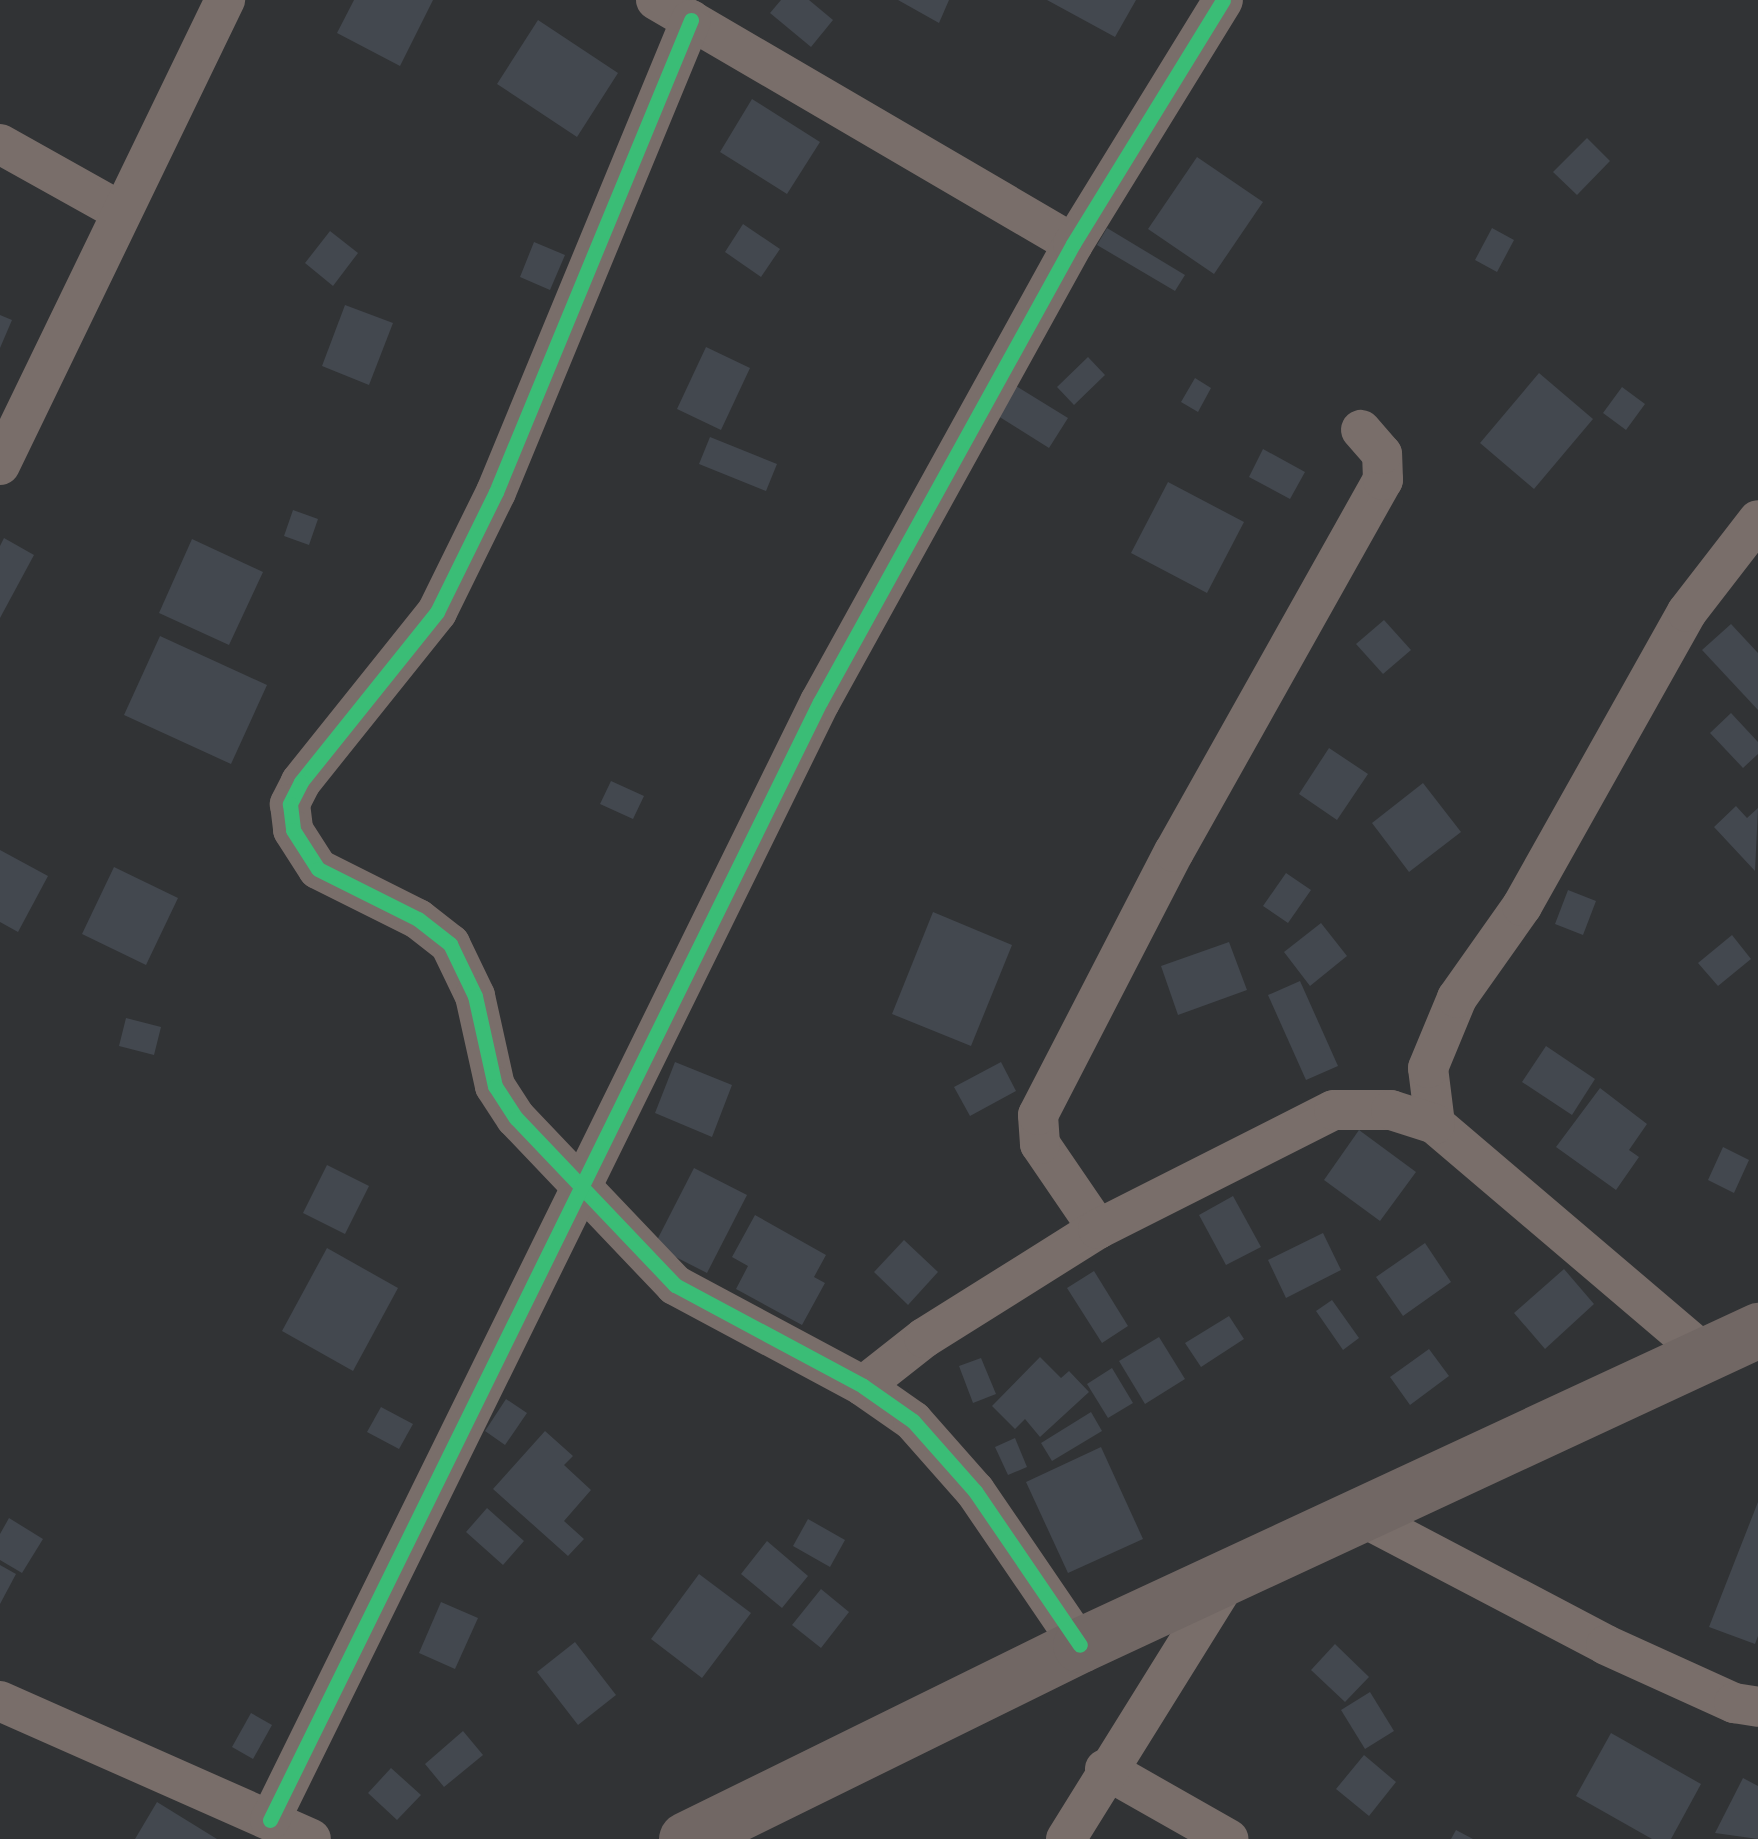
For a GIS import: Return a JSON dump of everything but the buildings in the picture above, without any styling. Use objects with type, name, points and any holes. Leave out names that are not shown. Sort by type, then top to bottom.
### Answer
[{"type":"main road","points":[[686,1839],[1080,1645],[1758,1330]]},
{"type":"street","points":[[0,464],[226,0]]},
{"type":"street","points":[[656,0],[1073,244]]},
{"type":"street","points":[[270,1820],[820,702],[1073,244],[1223,0]]},
{"type":"street","points":[[691,20],[496,492],[437,612],[340,730],[290,804],[303,854],[318,868],[418,919],[450,944],[475,996],[495,1086],[583,1190],[675,1285],[863,1386],[913,1421],[975,1491],[1080,1645]]},
{"type":"street","points":[[0,144],[120,211]]},
{"type":"street","points":[[1098,1229],[1040,1144],[1038,1115],[1174,852],[1383,480],[1382,454],[1361,430]]},
{"type":"street","points":[[1435,1124],[1428,1068],[1458,998],[1522,906],[1686,612],[1758,520]]},
{"type":"street","points":[[863,1386],[924,1338],[1098,1229],[1334,1110],[1391,1110],[1435,1124],[1706,1354]]},
{"type":"street","points":[[1357,1514],[1606,1645],[1734,1703],[1758,1707]]},
{"type":"street","points":[[1066,1839],[1229,1577]]},
{"type":"street","points":[[0,1700],[312,1839]]},
{"type":"street","points":[[1106,1770],[1228,1839]]},
{"type":"cycle path","points":[[270,1820],[820,702],[1073,244],[1223,0]]},
{"type":"cycle path","points":[[691,20],[496,492],[437,612],[301,782],[290,804],[293,830],[318,869],[418,919],[450,944],[475,996],[495,1086],[516,1118],[675,1285],[863,1386],[913,1421],[975,1491],[1080,1645]]}]
